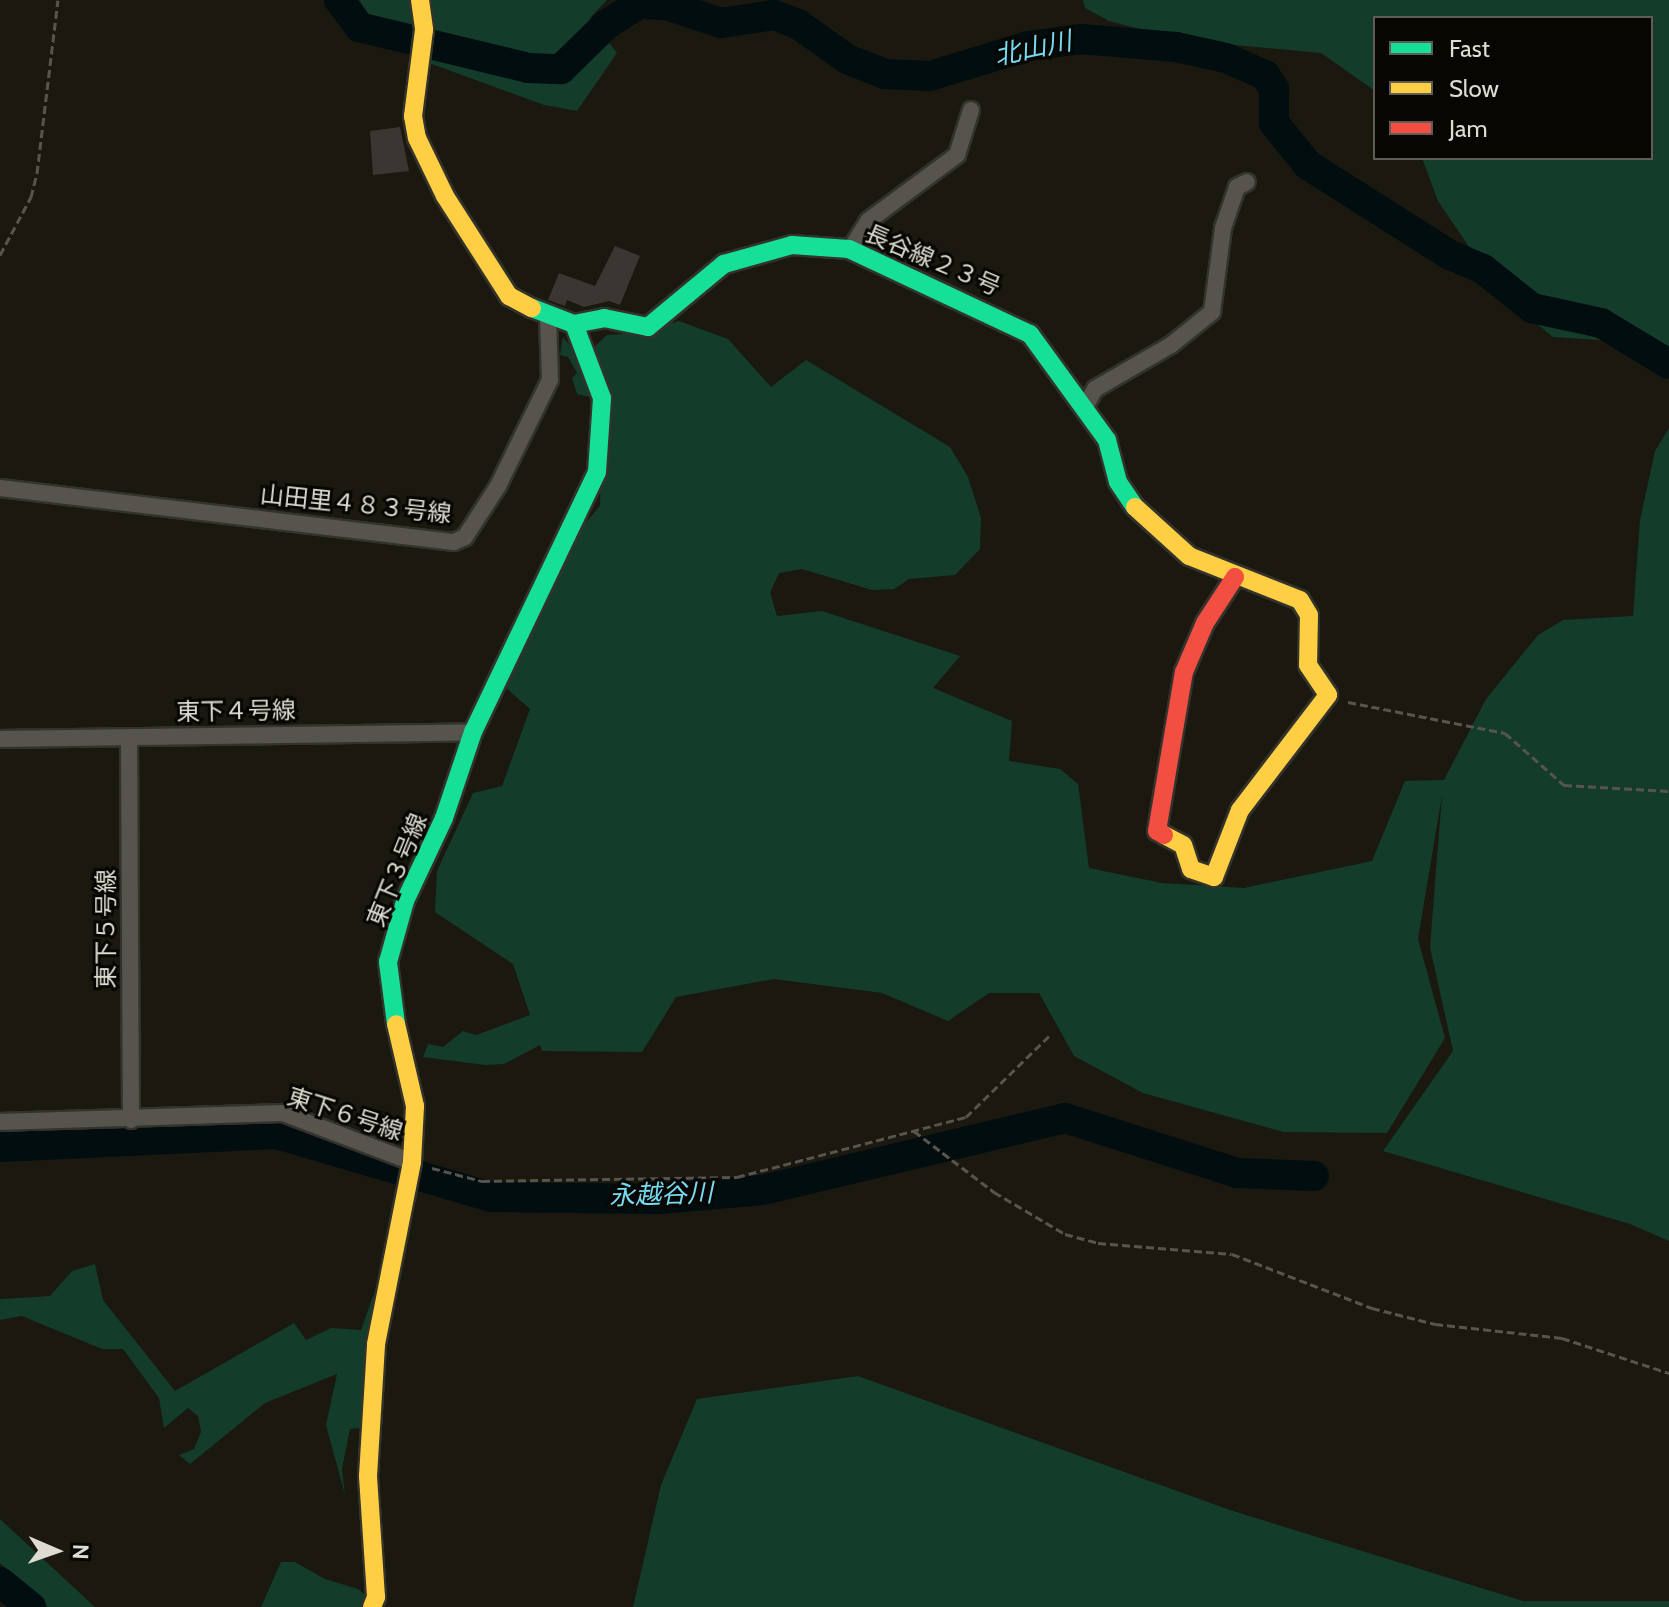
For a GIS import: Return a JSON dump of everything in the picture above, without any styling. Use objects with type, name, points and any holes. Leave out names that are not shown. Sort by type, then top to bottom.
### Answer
[{"type":"street","name":"長谷線２３号","points":[[420,0],[424,30],[413,116],[417,138],[445,196],[509,296],[548,317],[574,324],[604,318],[648,327],[724,264],[792,245],[850,250],[995,312],[1030,334],[1085,407],[1107,440],[1118,482],[1145,521],[1189,556],[1235,577],[1300,600],[1309,615],[1308,665],[1328,695]]},
{"type":"street","points":[[850,250],[868,221],[957,155],[971,110]]},
{"type":"street","points":[[1085,407],[1095,389],[1171,345],[1212,312],[1223,228],[1237,187],[1247,182]]},
{"type":"street","name":"山田里４８３号線","points":[[0,488],[454,542],[465,537],[498,486],[550,380],[548,317]]},
{"type":"street","name":"東下３号線","points":[[372,1607],[376,1597],[368,1476],[376,1344],[412,1162],[415,1106],[390,998],[388,962],[405,901],[444,818],[473,732],[597,472],[602,398],[574,324]]},
{"type":"street","points":[[1235,577],[1205,623],[1184,672],[1157,831],[1183,845],[1191,869],[1214,877],[1240,810],[1328,695]]},
{"type":"street","name":"東下４号線","points":[[0,739],[473,732]]},
{"type":"street","name":"東下５号線","points":[[129,737],[131,1120]]},
{"type":"street","name":"東下６号線","points":[[0,1122],[283,1113],[412,1162]]},
{"type":"path","points":[[0,255],[27,207],[37,173],[58,0]]},
{"type":"path","points":[[1328,695],[1363,708],[1505,733],[1564,785],[1669,791]]},
{"type":"path","name":"東下６号線","points":[[412,1162],[464,1180],[575,1183],[737,1177],[966,1117],[1049,1036]]},
{"type":"path","points":[[914,1131],[994,1192],[1065,1234],[1098,1243],[1232,1254],[1372,1308],[1435,1324],[1562,1338],[1669,1373]]},
{"type":"green space","points":[[359,0],[607,0],[590,18],[617,53],[577,111],[544,105],[429,63],[383,36]]},
{"type":"green space","points":[[1083,0],[1669,0],[1669,364],[1658,344],[1553,337],[1501,294],[1438,201],[1423,160],[1653,160],[1653,16],[1373,16],[1373,90],[1321,53],[1182,40],[1109,21],[1085,8]]},
{"type":"green space","points":[[679,321],[728,339],[771,387],[806,360],[950,447],[968,477],[981,518],[980,549],[955,575],[909,579],[894,589],[872,590],[802,569],[779,573],[770,593],[777,616],[822,611],[960,656],[933,688],[1012,721],[1009,761],[1060,769],[1078,784],[1089,868],[1162,883],[1244,888],[1372,861],[1405,781],[1444,780],[1486,699],[1538,635],[1563,620],[1633,616],[1640,520],[1655,451],[1669,428],[1669,1241],[1630,1224],[1383,1151],[1453,1051],[1430,947],[1442,795],[1418,939],[1445,1038],[1387,1133],[1284,1132],[1143,1093],[1074,1056],[1039,993],[989,993],[948,1021],[882,993],[774,979],[676,997],[642,1052],[542,1051],[540,1045],[504,1064],[485,1065],[423,1057],[428,1044],[443,1047],[463,1031],[476,1035],[530,1015],[513,964],[435,912],[437,871],[473,793],[502,786],[530,709],[505,687],[575,535],[600,506],[603,379],[594,347],[607,335],[635,333]]},
{"type":"green space","points":[[563,337],[571,347],[590,397],[577,394],[572,378],[577,373],[568,357],[560,355]]},
{"type":"green space","points":[[95,1264],[103,1300],[175,1391],[294,1323],[306,1340],[331,1328],[361,1330],[373,1296],[379,1298],[362,1428],[350,1429],[342,1469],[345,1495],[326,1425],[337,1374],[265,1403],[190,1464],[179,1455],[194,1449],[201,1432],[198,1416],[188,1408],[164,1428],[159,1398],[123,1349],[102,1349],[22,1316],[0,1320],[0,1299],[50,1296],[72,1271]]},
{"type":"green space","points":[[858,1376],[1230,1510],[1523,1601],[1669,1601],[1669,1607],[633,1607],[661,1485],[697,1399]]},
{"type":"green space","points":[[0,1519],[95,1607],[48,1607],[0,1563]]},
{"type":"green space","points":[[281,1562],[295,1562],[325,1579],[358,1589],[368,1597],[367,1607],[261,1607]]},
{"type":"building","points":[[400,127],[409,171],[373,175],[370,131]]},
{"type":"building","points":[[615,246],[640,256],[620,305],[609,301],[584,307],[567,300],[565,306],[548,300],[559,273],[595,286]]},
{"type":"waterway","name":"北山川","points":[[339,0],[359,27],[528,68],[561,69],[607,24],[639,4],[666,5],[721,23],[774,15],[798,24],[847,59],[885,74],[930,76],[1028,46],[1081,39],[1176,47],[1226,58],[1265,75],[1274,89],[1274,123],[1308,165],[1450,255],[1483,269],[1532,308],[1601,323],[1669,364]]},
{"type":"waterway","name":"永越谷川","points":[[0,1147],[277,1134],[491,1197],[660,1199],[763,1190],[1065,1118],[1237,1173],[1314,1176]]},
{"type":"waterway","points":[[0,1582],[31,1607]]},
{"type":"traffic: fast","points":[[532,308],[574,324],[604,318],[648,327],[724,264],[792,245],[849,249],[1030,334],[1107,440],[1118,482],[1135,507]]},
{"type":"traffic: fast","points":[[396,1024],[388,962],[405,901],[444,818],[473,732],[597,472],[602,398],[574,324]]},
{"type":"traffic: slow","points":[[420,0],[424,30],[413,116],[417,138],[445,196],[509,296],[532,308]]},
{"type":"traffic: slow","points":[[1135,507],[1189,556],[1300,600],[1309,615],[1308,665],[1328,695],[1240,810],[1214,877],[1191,869],[1183,845],[1164,835]]},
{"type":"traffic: slow","points":[[372,1607],[376,1597],[368,1476],[376,1344],[412,1162],[415,1106],[396,1024]]},
{"type":"traffic: jam","points":[[1164,835],[1157,831],[1184,672],[1205,623],[1235,577]]}]
